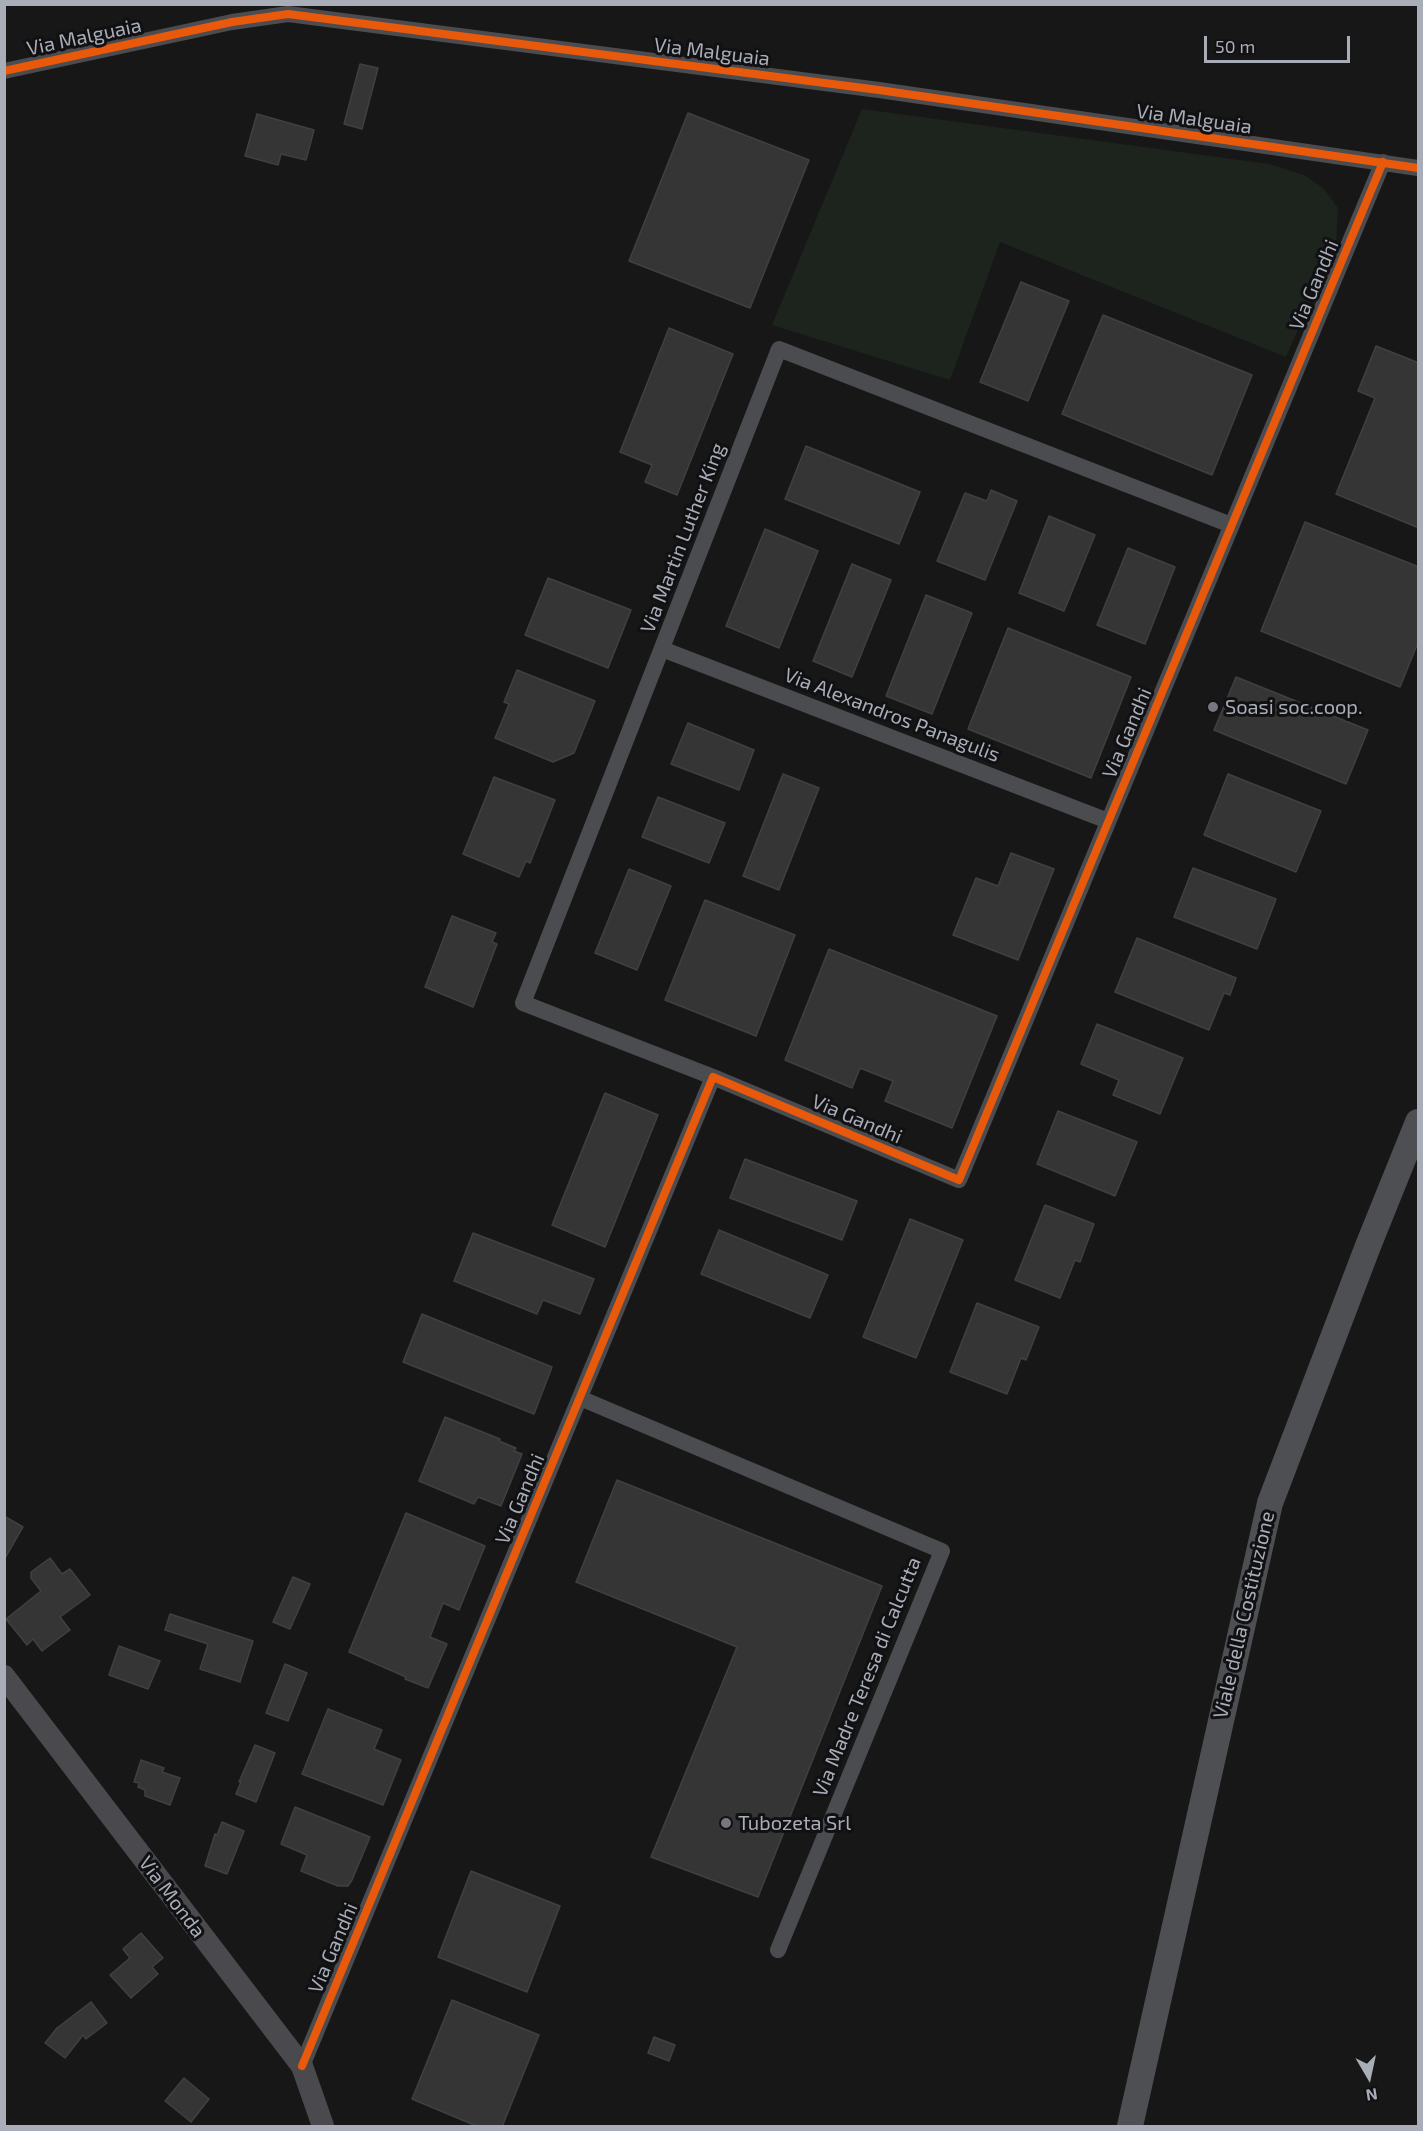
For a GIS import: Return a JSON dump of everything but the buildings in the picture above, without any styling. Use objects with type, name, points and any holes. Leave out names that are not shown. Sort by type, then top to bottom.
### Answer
[{"type":"main road","name":"Viale della Costituzione","points":[[1130,2127],[1270,1503],[1364,1257],[1419,1122]]},
{"type":"main road","name":"Via Monda","points":[[4,1676],[302,2066],[323,2127]]},
{"type":"street","name":"Via Malguaia","points":[[4,71],[232,22],[288,14],[879,90],[1419,168]]},
{"type":"street","name":"Via Gandhi","points":[[302,2066],[713,1077],[958,1180],[1383,162]]},
{"type":"street","name":"Via Martin Luther King","points":[[713,1077],[523,1003],[779,349],[1231,525]]},
{"type":"street","name":"Via Alexandros Panagulis","points":[[662,649],[1108,821]]},
{"type":"street","name":"Via Madre Teresa di Calcutta","points":[[580,1398],[942,1551],[778,1950]]},
{"type":"shaded area","points":[[862,109],[1269,164],[1304,175],[1323,188],[1338,208],[1336,243],[1286,357],[1000,242],[950,380],[772,325]]},
{"type":"cycle path","points":[[4,71],[232,22],[288,14],[879,90],[1418,168]]},
{"type":"cycle path","points":[[302,2066],[713,1077],[959,1180],[1383,162]]},
{"type":"place","name":"Soasi soc.coop.","points":[[1213,707]]},
{"type":"place","name":"Tubozeta Srl","points":[[726,1823]]}]
